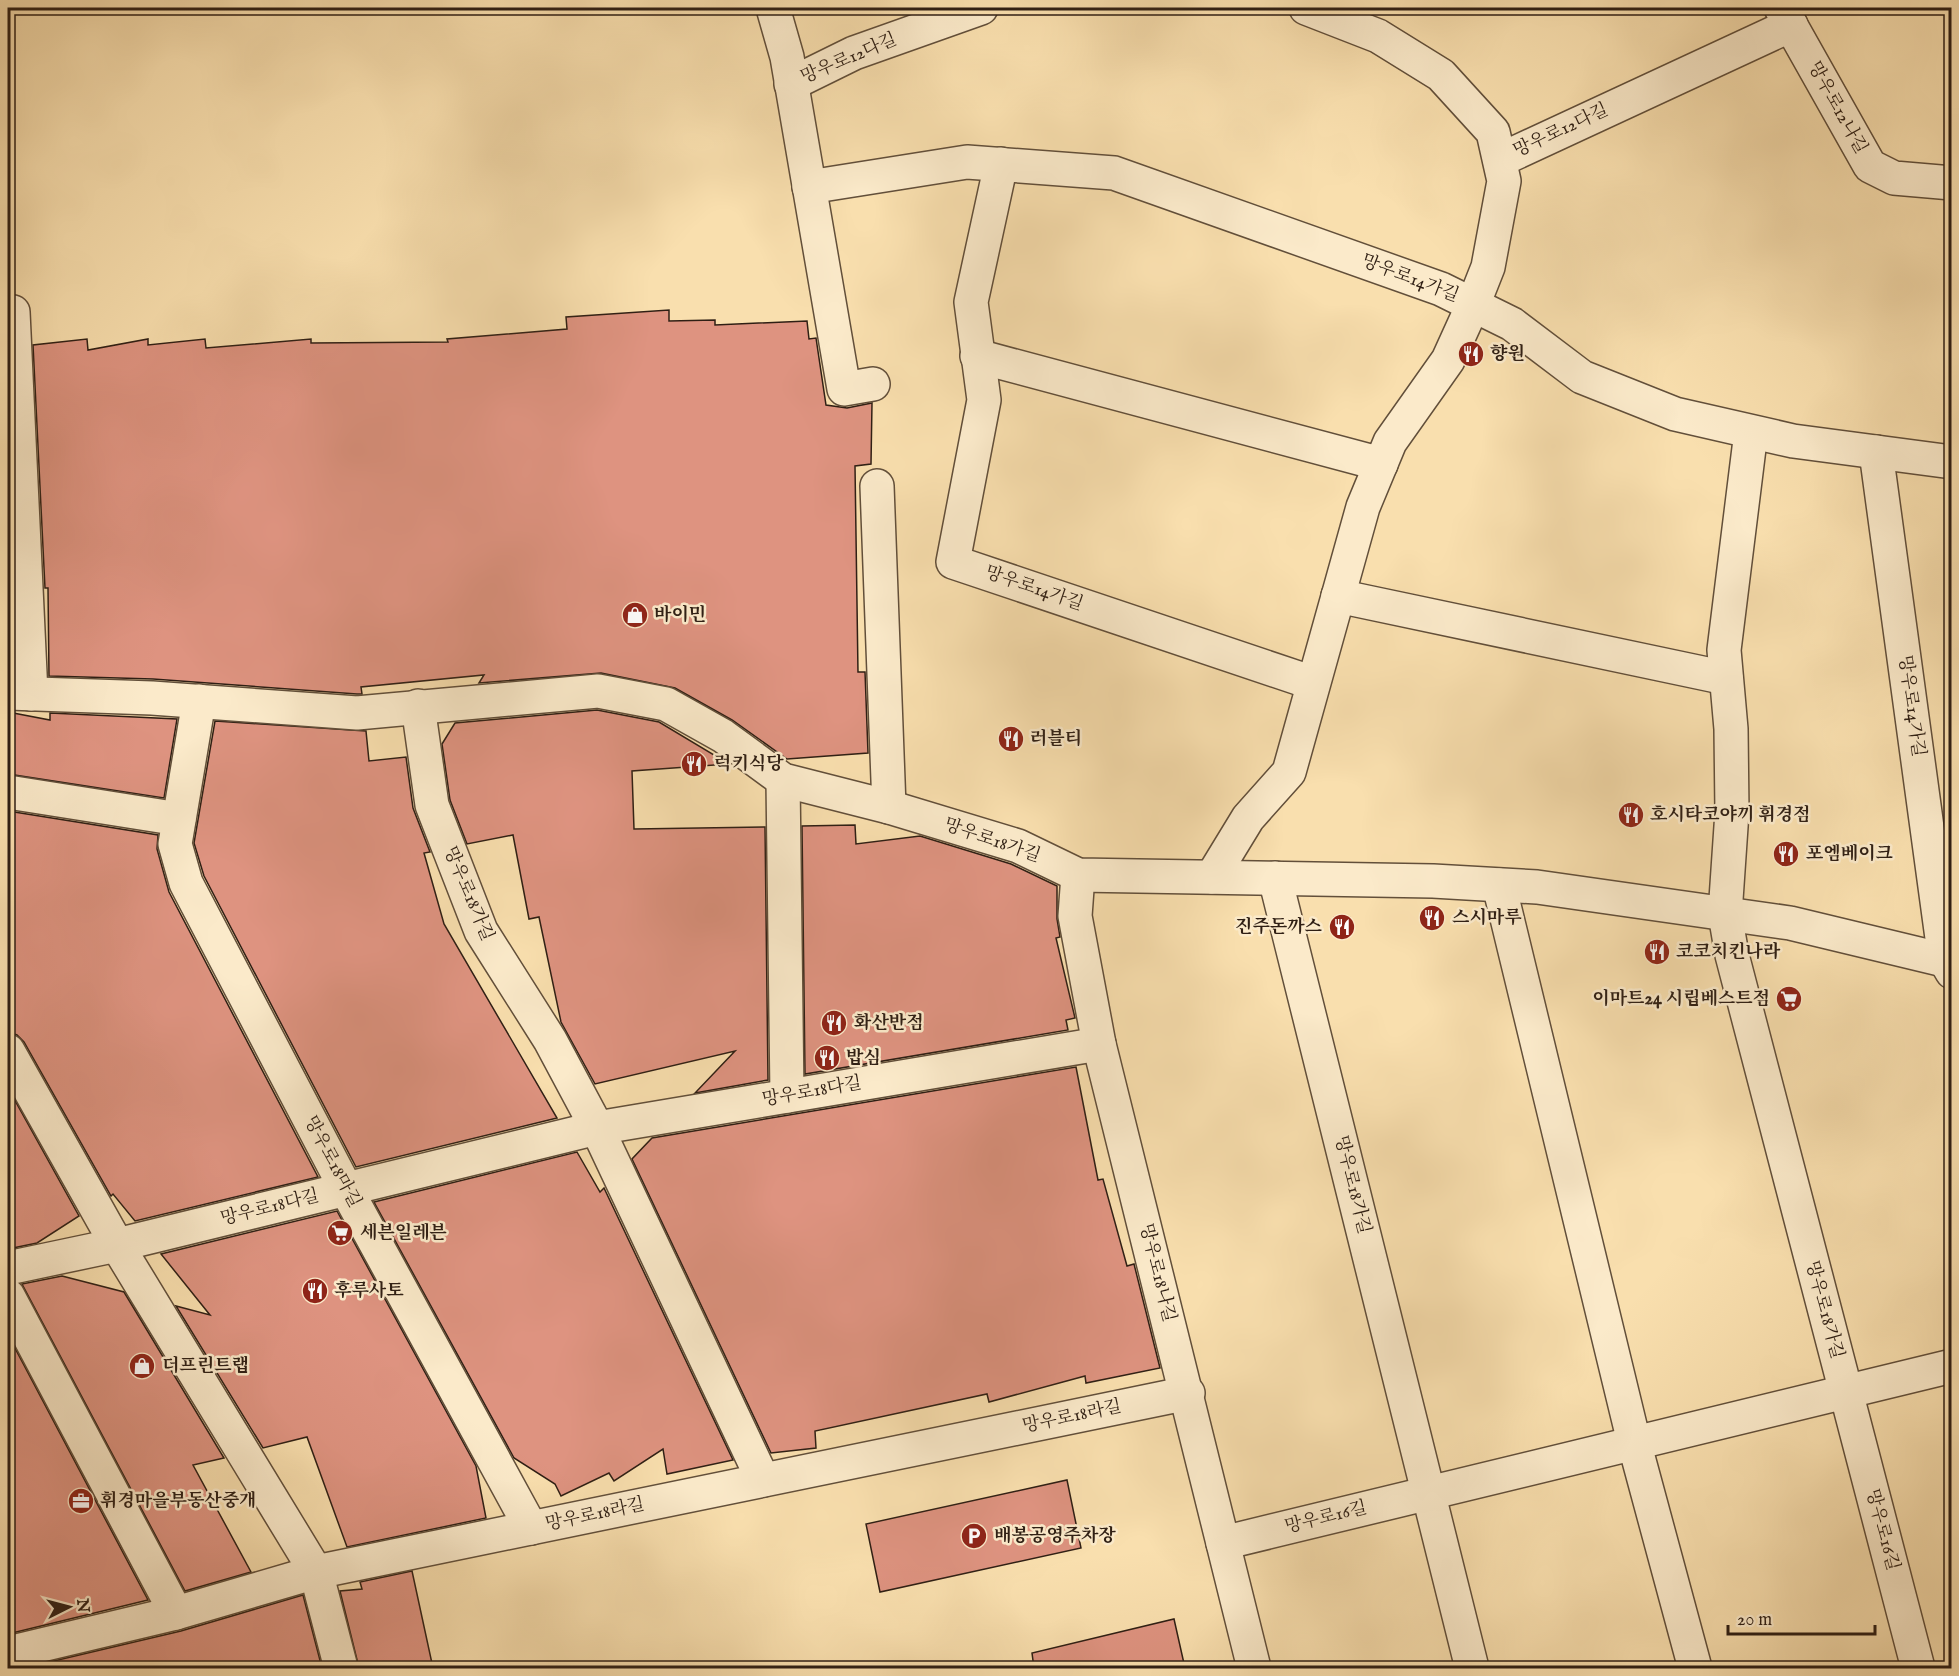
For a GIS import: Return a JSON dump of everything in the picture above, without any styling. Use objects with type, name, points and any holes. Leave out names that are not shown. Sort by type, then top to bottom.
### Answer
[{"type":"street","name":"망우로12다길","points":[[773,8],[791,84],[854,53],[981,8]]},
{"type":"street","name":"망우로12다길","points":[[1306,8],[1378,36],[1441,75],[1493,132],[1500,160],[1786,16]]},
{"type":"street","name":"망우로12나길","points":[[1786,16],[1870,166],[1894,178],[1952,183]]},
{"type":"street","points":[[791,84],[844,389],[873,384]]},
{"type":"street","points":[[1473,305],[1488,267],[1502,192],[1504,181],[1500,160]]},
{"type":"street","name":"망우로14가길","points":[[808,187],[967,162],[1114,173],[1441,289],[1512,324],[1582,377],[1675,414],[1793,441],[1952,462]]},
{"type":"street","name":"망우로14가길","points":[[1001,164],[971,302],[984,400],[953,562],[1313,683]]},
{"type":"street","name":"망우로14가길","points":[[1212,877],[1248,818],[1289,772],[1363,507],[1390,442],[1448,360],[1473,305]]},
{"type":"street","points":[[8,312],[13,312],[20,693]]},
{"type":"street","points":[[977,356],[1381,464]]},
{"type":"street","points":[[1725,914],[1732,812],[1731,729],[1724,650],[1751,432]]},
{"type":"street","name":"망우로14가길","points":[[1876,452],[1949,965]]},
{"type":"street","points":[[878,486],[889,807]]},
{"type":"street","points":[[1338,596],[1726,678]]},
{"type":"street","name":"망우로18가길","points":[[20,693],[199,701],[357,713],[598,691],[666,704],[723,736],[783,780],[889,807],[1018,846],[1078,875],[1275,878],[1537,887],[1790,923],[1949,965]]},
{"type":"street","name":"망우로18마길","points":[[199,701],[175,843],[186,883],[346,1189],[531,1528]]},
{"type":"street","name":"망우로18가길","points":[[418,706],[432,806],[481,931],[550,1040],[597,1128]]},
{"type":"street","points":[[783,780],[787,1096]]},
{"type":"street","points":[[8,792],[178,819]]},
{"type":"street","name":"망우로18나길","points":[[1078,875],[1075,916],[1099,1044],[1188,1393],[1254,1668]]},
{"type":"street","name":"망우로18가길","points":[[1275,878],[1430,1492]]},
{"type":"street","points":[[1499,885],[1634,1442],[1695,1668]]},
{"type":"street","name":"망우로18가길","points":[[1725,914],[1732,955],[1845,1391]]},
{"type":"street","name":"망우로18다길","points":[[8,1268],[117,1245],[597,1128],[1099,1044]]},
{"type":"street","points":[[8,1051],[117,1245],[316,1572],[341,1668]]},
{"type":"street","points":[[597,1128],[763,1480]]},
{"type":"street","points":[[8,1296],[176,1613]]},
{"type":"street","name":"망우로16길","points":[[1223,1543],[1952,1366]]},
{"type":"street","name":"망우로16길","points":[[1845,1391],[1918,1668]]},
{"type":"street","name":"망우로18라길","points":[[8,1653],[176,1613],[316,1572],[1188,1393]]},
{"type":"street","points":[[1430,1492],[1472,1668]]},
{"type":"building","points":[[669,310],[669,321],[715,320],[715,325],[807,321],[809,339],[816,338],[826,405],[847,408],[872,403],[871,464],[855,466],[858,672],[865,672],[868,753],[787,759],[732,720],[675,688],[601,673],[479,683],[484,675],[361,687],[362,694],[153,679],[49,676],[48,588],[45,588],[33,345],[87,339],[88,350],[148,339],[148,345],[205,339],[206,348],[311,339],[311,343],[448,342],[447,339],[567,329],[566,317]]},
{"type":"building","points":[[597,710],[659,722],[729,764],[632,771],[634,829],[765,827],[768,1080],[695,1093],[735,1051],[595,1084],[561,1022],[539,917],[529,919],[513,835],[467,844],[450,800],[442,744],[455,723]]},
{"type":"building","points":[[8,712],[50,720],[50,713],[177,719],[164,798],[8,774]]},
{"type":"building","points":[[215,721],[366,731],[369,761],[406,757],[413,808],[430,852],[424,853],[444,924],[557,1118],[356,1167],[204,876],[194,843]]},
{"type":"building","points":[[8,811],[158,835],[157,849],[169,892],[318,1177],[135,1221],[113,1194],[111,1196],[24,1042],[17,1035],[8,1032]]},
{"type":"building","points":[[855,825],[856,844],[920,836],[1011,864],[1057,886],[1057,919],[1060,937],[1056,938],[1075,1018],[1066,1020],[1068,1030],[805,1074],[802,826]]},
{"type":"building","points":[[1076,1067],[1098,1180],[1103,1179],[1127,1266],[1134,1264],[1160,1368],[1086,1383],[1085,1376],[989,1402],[987,1394],[815,1431],[816,1448],[771,1453],[632,1159],[652,1138]]},
{"type":"building","points":[[8,1088],[79,1216],[37,1243],[8,1249]]},
{"type":"building","points":[[577,1152],[600,1192],[604,1188],[733,1460],[667,1474],[663,1449],[614,1481],[609,1473],[561,1496],[555,1484],[514,1458],[374,1202]]},
{"type":"building","points":[[337,1211],[476,1466],[486,1518],[347,1547],[307,1437],[263,1448],[176,1306],[210,1315],[161,1254]]},
{"type":"building","points":[[62,1276],[124,1292],[224,1458],[193,1465],[251,1572],[185,1591],[22,1284]]},
{"type":"building","points":[[8,1335],[148,1600],[8,1634]]},
{"type":"building","name":"배봉공영주차장","points":[[1067,1480],[1081,1548],[880,1592],[866,1524]]},
{"type":"building","points":[[412,1571],[433,1668],[359,1668],[340,1591],[362,1589],[360,1582]]},
{"type":"building","points":[[303,1595],[322,1668],[24,1668],[181,1631]]},
{"type":"building","points":[[1174,1619],[1185,1668],[1034,1668],[1032,1653]]},
{"type":"place","name":"향원","points":[[1471,354]]},
{"type":"place","name":"바이민","points":[[635,615]]},
{"type":"place","name":"러블티","points":[[1011,739]]},
{"type":"place","name":"럭키식당","points":[[694,764]]},
{"type":"place","name":"호시타코야끼 휘경점","points":[[1631,815]]},
{"type":"place","name":"포엠베이크","points":[[1786,854]]},
{"type":"place","name":"스시마루","points":[[1432,918]]},
{"type":"place","name":"진주돈까스","points":[[1342,927]]},
{"type":"place","name":"코코치킨나라","points":[[1657,952]]},
{"type":"place","name":"이마트24 시립베스트점","points":[[1789,999]]},
{"type":"place","name":"화산반점","points":[[834,1023]]},
{"type":"place","name":"밥심","points":[[827,1058]]},
{"type":"place","name":"세븐일레븐","points":[[340,1233]]},
{"type":"place","name":"후루사토","points":[[315,1291]]},
{"type":"place","name":"더프린트랩","points":[[142,1366]]},
{"type":"place","name":"휘경마을부동산중개","points":[[81,1501]]},
{"type":"place","name":"배봉공영주차장","points":[[974,1536]]}]
